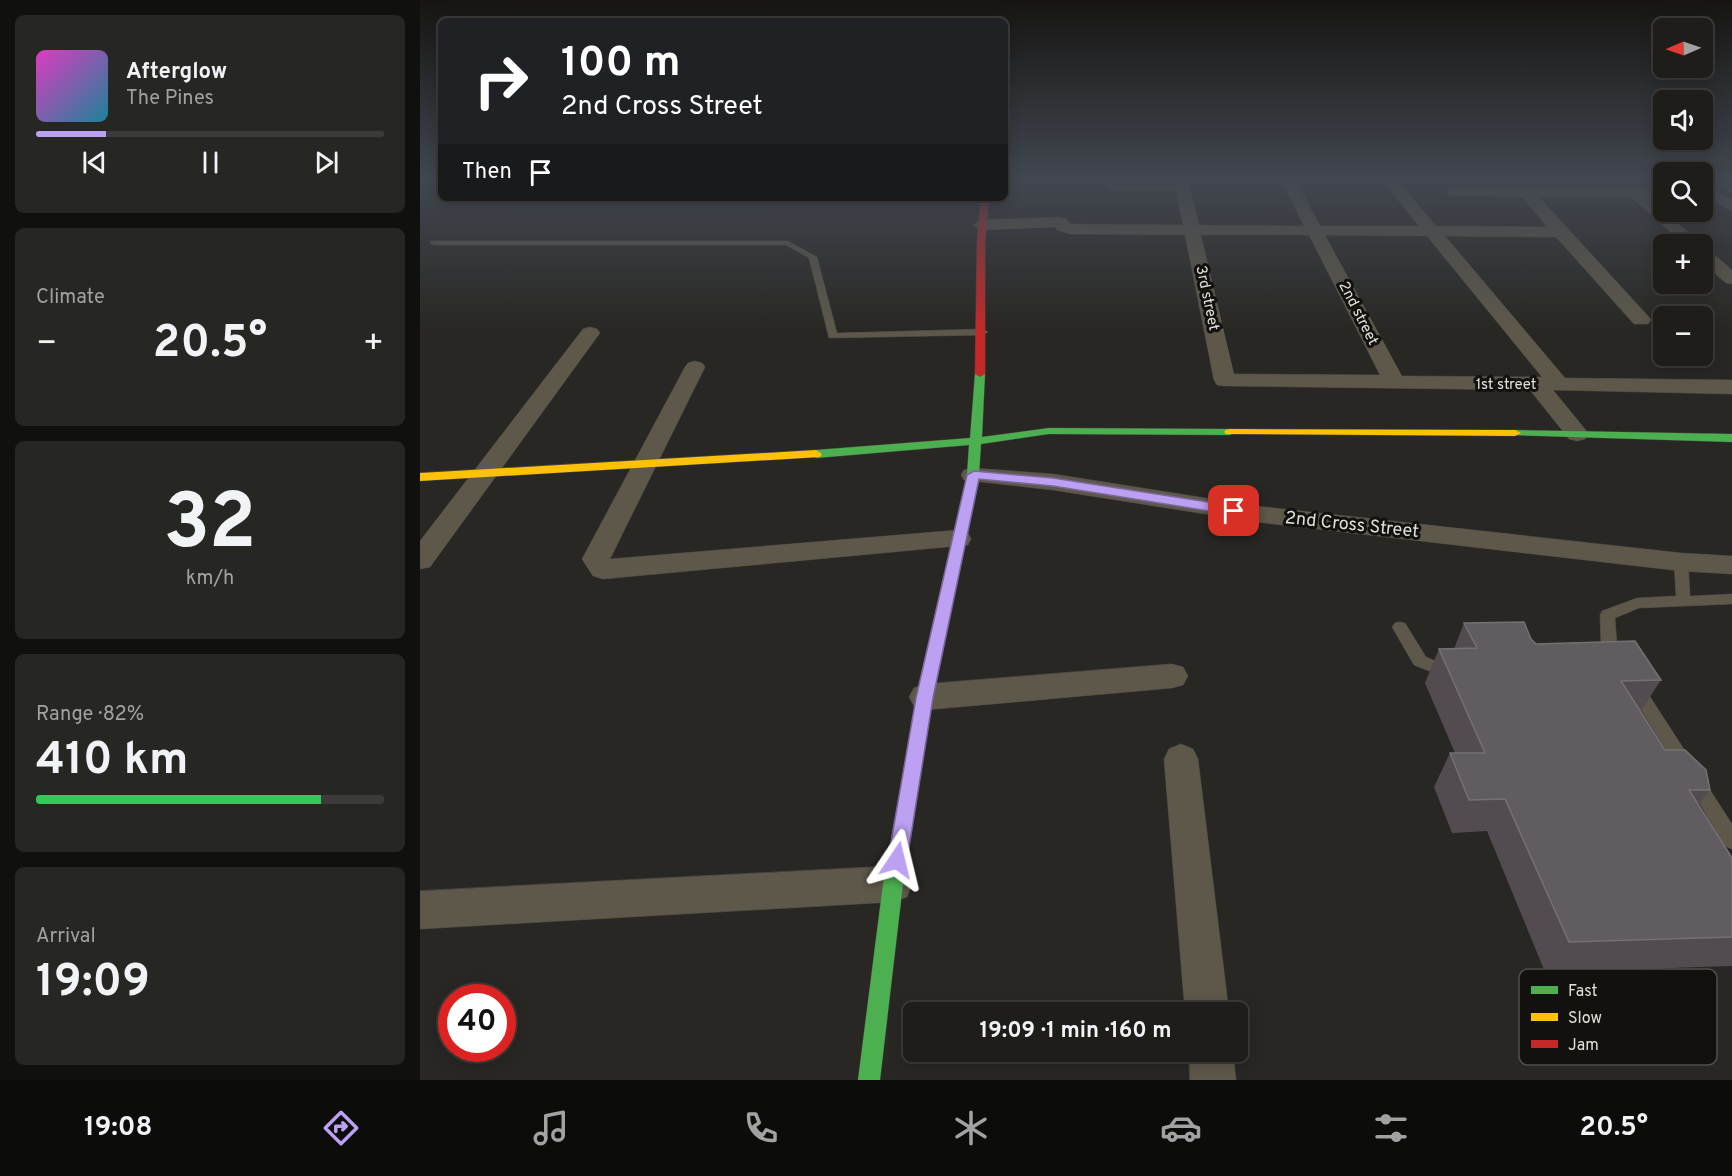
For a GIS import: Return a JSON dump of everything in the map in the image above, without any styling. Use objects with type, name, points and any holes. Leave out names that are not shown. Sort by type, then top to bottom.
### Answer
[{"type":"street","points":[[869,1080],[893,884],[925,698],[958,539],[974,475],[982,332],[981,230]]},
{"type":"street","name":"3rd street","points":[[1193,230],[1225,380]]},
{"type":"street","name":"2nd street","points":[[1317,230],[1395,383]]},
{"type":"street","name":"1st street","points":[[1432,230],[1547,384]]},
{"type":"street","points":[[1458,230],[1560,232],[1641,320]]},
{"type":"street","points":[[1713,263],[1732,279]]},
{"type":"street","points":[[420,560],[590,333]]},
{"type":"street","points":[[695,367],[596,559],[603,569],[958,539]]},
{"type":"street","name":"1st street","points":[[1225,380],[1547,384]]},
{"type":"street","points":[[1547,384],[1732,387]]},
{"type":"street","points":[[1547,384],[1577,434]]},
{"type":"street","points":[[420,477],[643,467],[976,441],[1049,431],[1577,434],[1732,438]]},
{"type":"street","name":"2nd Cross Street","points":[[974,475],[1053,482],[1256,514],[1681,562],[1732,565]]},
{"type":"street","points":[[925,698],[1172,676]]},
{"type":"street","points":[[1181,759],[1206,1002]]},
{"type":"street","points":[[420,910],[893,884]]},
{"type":"street","points":[[1212,1062],[1214,1080]]},
{"type":"lane","points":[[434,243],[788,243],[813,257],[833,336],[982,332]]},
{"type":"lane","points":[[1681,562],[1683,601]]},
{"type":"lane","points":[[1599,667],[1621,666],[1609,646],[1607,615],[1637,603],[1732,599]]},
{"type":"lane","points":[[1400,627],[1420,661],[1444,671]]},
{"type":"lane","points":[[1627,675],[1732,840]]},
{"type":"building","points":[[1524,622],[1531,639],[1536,644],[1635,641],[1661,680],[1621,681],[1665,750],[1685,750],[1706,770],[1710,790],[1689,790],[1732,858],[1732,937],[1569,942],[1505,799],[1469,800],[1450,753],[1485,753],[1439,649],[1477,648],[1464,623]]},
{"type":"traffic: fast","points":[[869,1080],[893,884],[925,697],[973,475],[980,374]]},
{"type":"traffic: fast","points":[[816,454],[982,440],[1049,431],[1230,432]]},
{"type":"traffic: fast","points":[[1515,433],[1732,438]]},
{"type":"traffic: slow","points":[[1230,432],[1515,433]]},
{"type":"traffic: slow","points":[[420,477],[816,454]]},
{"type":"traffic: jam","points":[[980,374],[982,230]]},
{"type":"route","points":[[897,860],[925,698],[958,539],[974,475],[1053,482],[1234,511]]}]
